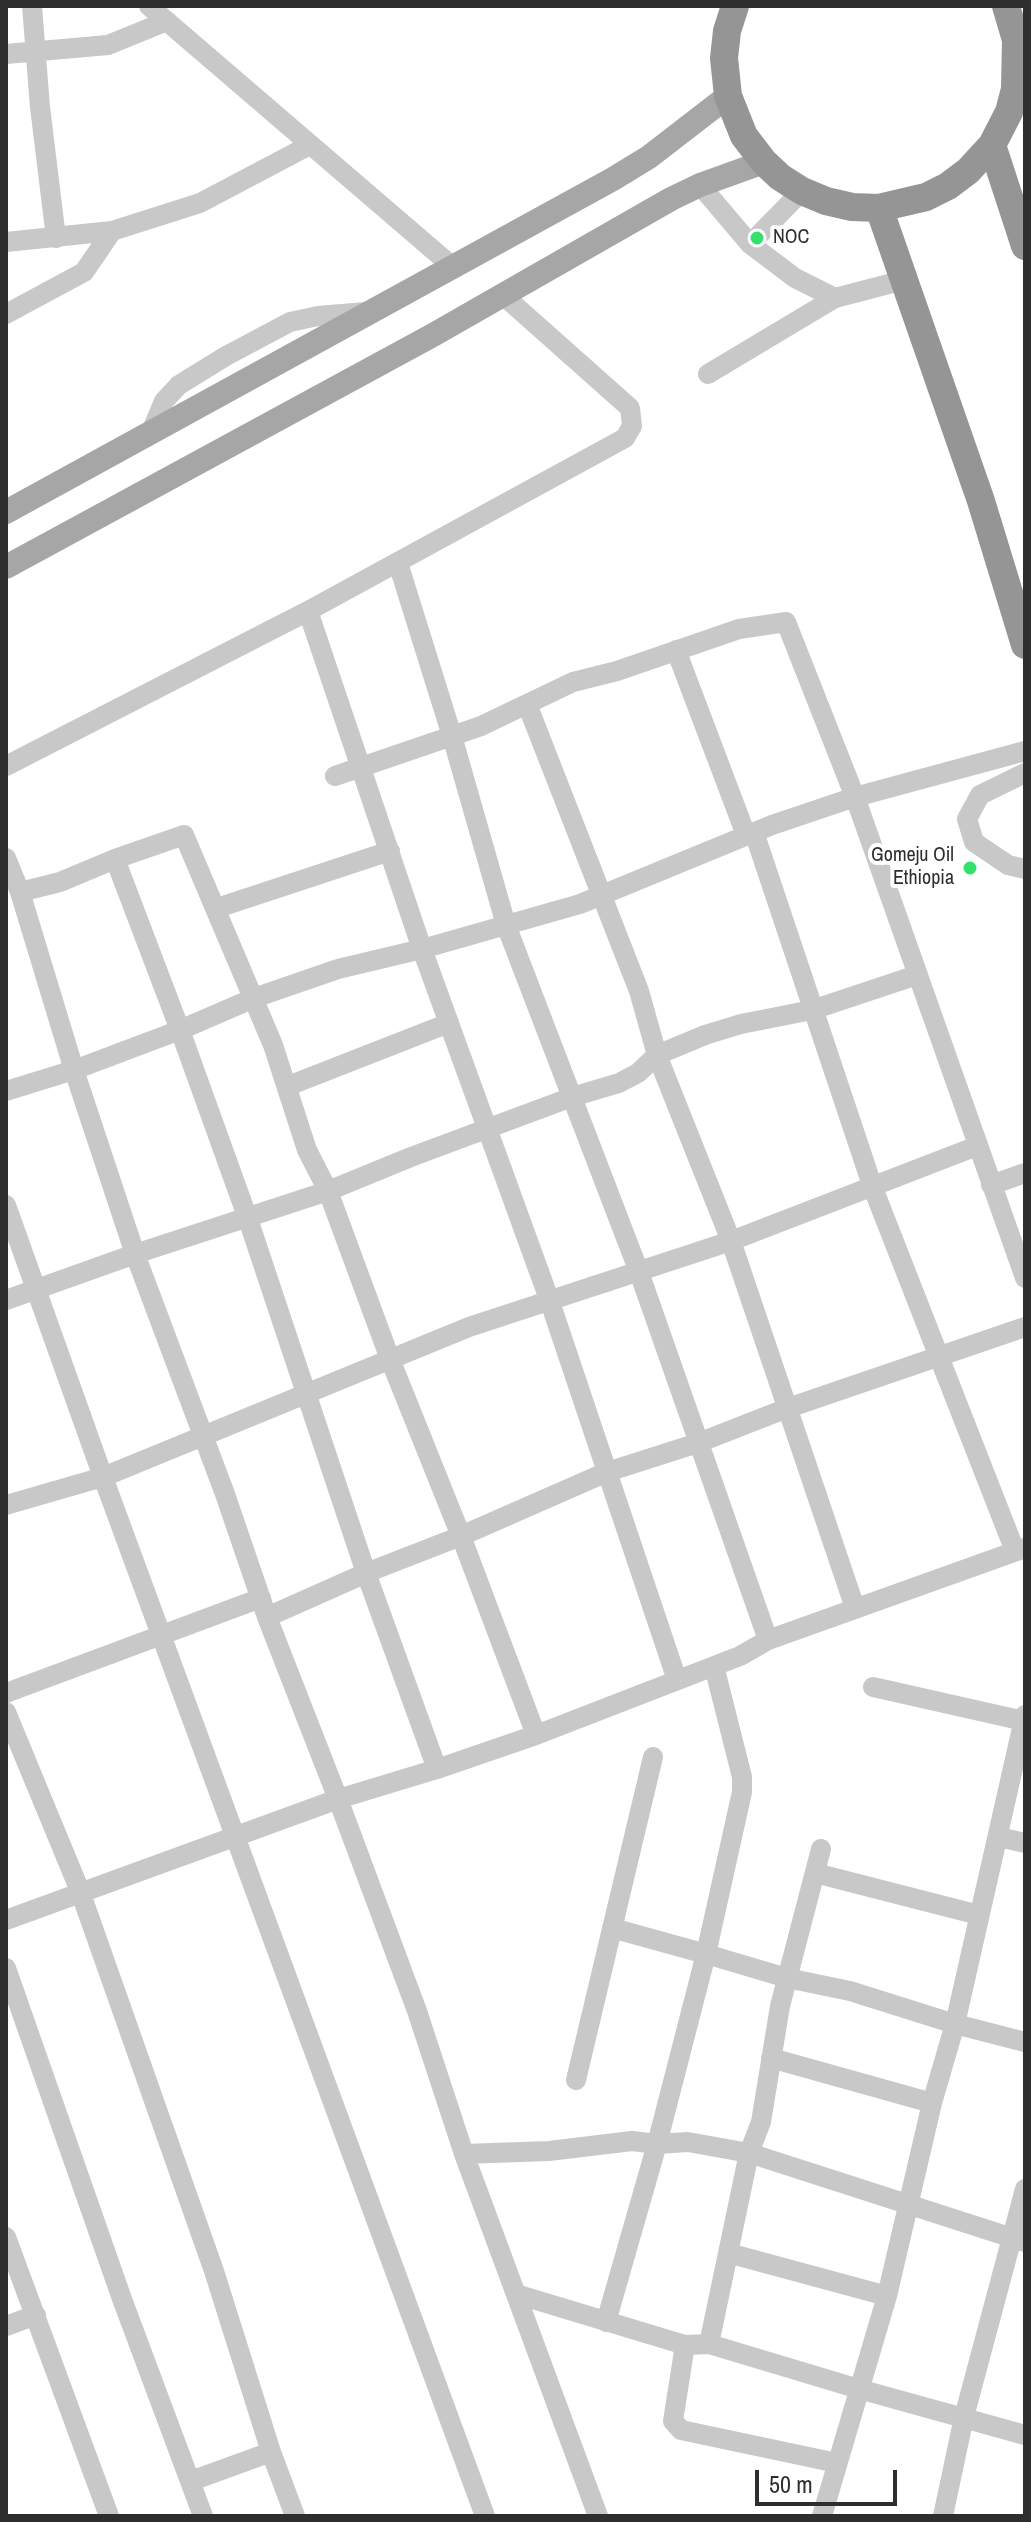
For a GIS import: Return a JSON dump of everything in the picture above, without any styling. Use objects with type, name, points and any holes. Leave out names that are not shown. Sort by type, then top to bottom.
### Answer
[{"type":"highway","points":[[735,6],[727,31],[724,58],[728,96],[744,136],[764,162],[802,191],[852,207],[879,208],[926,197],[948,186],[968,171],[992,145],[1009,112],[1021,36],[1006,6]]},
{"type":"highway","points":[[992,145],[1025,246]]},
{"type":"highway","points":[[879,208],[981,501],[1025,645]]},
{"type":"main road","points":[[6,512],[613,179],[649,157],[728,96]]},
{"type":"main road","points":[[6,567],[504,296],[671,199],[764,162]]},
{"type":"street","points":[[32,6],[56,238]]},
{"type":"street","points":[[149,6],[308,146],[453,267]]},
{"type":"street","points":[[6,54],[108,45],[167,21]]},
{"type":"street","points":[[6,242],[112,231],[200,203],[308,146]]},
{"type":"street","points":[[700,185],[750,244],[795,278],[835,298]]},
{"type":"street","points":[[750,244],[802,191]]},
{"type":"street","points":[[6,314],[84,272],[112,231]]},
{"type":"street","points":[[708,374],[835,298],[904,280]]},
{"type":"street","points":[[6,766],[308,611],[625,438],[632,426],[630,408],[504,296]]},
{"type":"street","points":[[398,563],[506,925],[639,1272],[768,1640]]},
{"type":"street","points":[[308,611],[422,949],[549,1299],[677,1680]]},
{"type":"street","points":[[335,776],[481,726],[573,682],[617,671],[739,629],[786,622],[855,797],[1025,1278]]},
{"type":"street","points":[[6,1920],[338,1799],[536,1735],[740,1656],[768,1640],[1020,1550],[873,1188],[750,834],[676,650]]},
{"type":"street","points":[[527,704],[639,991],[657,1055],[731,1241],[785,1409],[855,1608]]},
{"type":"street","points":[[6,1091],[74,1070],[254,998],[338,969],[422,949],[580,904],[750,834],[855,797],[1025,751]]},
{"type":"street","points":[[1025,773],[980,795],[967,819],[974,842],[1008,865],[1025,869]]},
{"type":"street","points":[[536,1735],[328,1191],[307,1150],[288,1086],[254,998],[184,835],[60,882],[11,876],[135,1254],[264,1608],[417,2011],[464,2154],[598,2516]]},
{"type":"street","points":[[217,908],[390,851]]},
{"type":"street","points":[[115,859],[248,1219],[366,1573],[437,1769]]},
{"type":"street","points":[[6,1300],[328,1191],[411,1157],[629,1078],[657,1055],[717,1031],[812,1010],[917,975]]},
{"type":"street","points":[[288,1086],[449,1023]]},
{"type":"street","points":[[6,1505],[103,1477],[469,1327],[731,1241],[977,1146]]},
{"type":"street","points":[[991,1185],[1025,1173]]},
{"type":"street","points":[[6,1205],[485,2516]]},
{"type":"street","points":[[6,1693],[163,1634],[264,1608],[366,1573],[461,1536],[607,1472],[698,1443],[785,1409],[1025,1327]]},
{"type":"street","points":[[606,2322],[657,2144],[706,1954],[742,1792],[742,1777],[714,1666]]},
{"type":"street","points":[[822,2516],[887,2296],[932,2103],[955,2024],[1024,1718],[873,1687]]},
{"type":"street","points":[[6,1712],[80,1891],[214,2271],[271,2452],[295,2516]]},
{"type":"street","points":[[576,2080],[653,1757]]},
{"type":"street","points":[[999,1837],[1025,1843]]},
{"type":"street","points":[[709,2344],[749,2153],[761,2122],[787,1978],[821,1849]]},
{"type":"street","points":[[815,1873],[979,1915]]},
{"type":"street","points":[[612,1928],[787,1978],[850,1991],[1025,2042]]},
{"type":"street","points":[[6,1968],[122,2299],[203,2516]]},
{"type":"street","points":[[771,2058],[932,2103]]},
{"type":"street","points":[[464,2154],[549,2151],[632,2141],[657,2144],[688,2142],[749,2153],[1019,2240]]},
{"type":"street","points":[[943,2516],[964,2417],[1019,2240],[1025,2189]]},
{"type":"street","points":[[6,2237],[109,2516]]},
{"type":"street","points":[[728,2253],[887,2296]]},
{"type":"street","points":[[516,2294],[685,2345],[709,2344],[1025,2435]]},
{"type":"street","points":[[6,2326],[36,2315]]},
{"type":"street","points":[[685,2345],[673,2421],[681,2430],[837,2463]]},
{"type":"street","points":[[191,2481],[271,2452]]},
{"type":"place","name":"NOC","points":[[757,238]]},
{"type":"place","name":"Gomeju Oil Ethiopia","points":[[970,868]]}]
